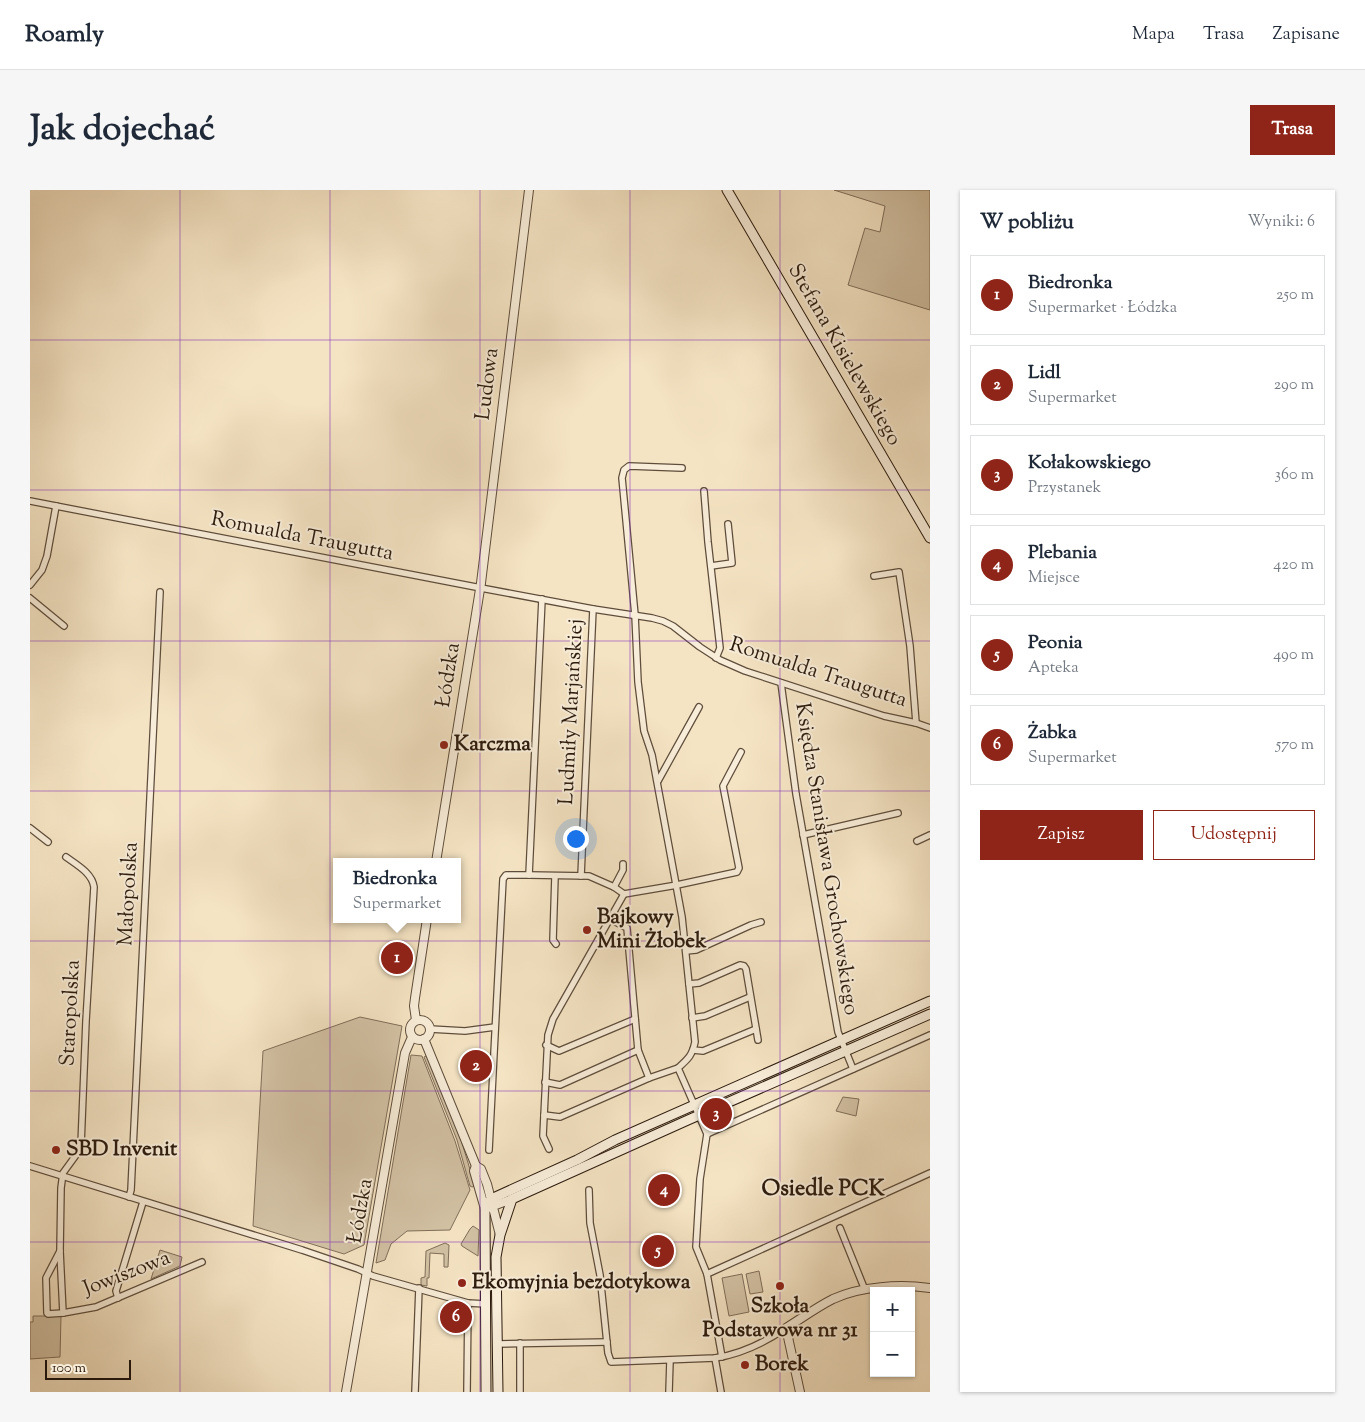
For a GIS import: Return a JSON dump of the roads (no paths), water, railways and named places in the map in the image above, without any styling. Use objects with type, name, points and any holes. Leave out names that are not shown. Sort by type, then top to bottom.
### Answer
[{"type":"main road","name":"Stefana Kisielewskiego","points":[[728,190],[930,538]]},
{"type":"main road","points":[[486,1392],[486,1231],[489,1205],[615,1140],[930,1001]]},
{"type":"main road","points":[[498,1392],[496,1257],[500,1236],[512,1199],[930,1014]]},
{"type":"street","name":"Ludowa","points":[[481,586],[529,190]]},
{"type":"street","points":[[544,1115],[560,1117],[650,1078],[678,1068],[689,1059],[695,1042],[677,885],[658,781],[644,730],[638,682],[635,615],[623,473],[629,466],[682,468]]},
{"type":"street","points":[[704,491],[720,648],[716,658]]},
{"type":"street","name":"Romualda Traugutta","points":[[30,501],[663,621],[673,626],[716,658],[745,671],[884,716],[916,722],[930,728]]},
{"type":"street","points":[[30,585],[42,570],[47,556],[56,506]]},
{"type":"street","points":[[711,566],[732,563],[728,524]]},
{"type":"street","name":"Romualda Traugutta","points":[[874,576],[899,572],[910,646],[916,722]]},
{"type":"street","name":"Łódzka","points":[[437,858],[481,586]]},
{"type":"street","name":"Małopolska","points":[[129,1197],[131,1190],[160,592]]},
{"type":"street","points":[[30,598],[64,626]]},
{"type":"street","points":[[529,875],[542,599]]},
{"type":"street","name":"Ludmiły Marjańskiej","points":[[581,876],[594,609]]},
{"type":"street","name":"Księdza Stanisława Grochowskiego","points":[[782,683],[796,794],[838,1032],[853,1069]]},
{"type":"street","points":[[658,781],[699,707]]},
{"type":"street","points":[[489,1150],[503,879],[506,875],[589,876],[614,886],[624,894],[737,872],[739,868],[723,786],[741,752]]},
{"type":"street","points":[[803,835],[898,814]]},
{"type":"street","points":[[30,828],[48,842]]},
{"type":"street","points":[[917,841],[930,835]]},
{"type":"street","name":"Staropolska","points":[[62,1177],[81,1145],[94,888],[89,874],[66,857]]},
{"type":"street","points":[[614,886],[623,870],[623,864]]},
{"type":"street","points":[[555,876],[553,940],[556,944]]},
{"type":"street","points":[[549,1149],[543,1136],[548,1035],[553,1019],[624,894]]},
{"type":"street","points":[[610,919],[627,928],[638,1050],[650,1078]]},
{"type":"street","points":[[686,951],[696,950],[761,922]]},
{"type":"street","points":[[416,1020],[414,998],[426,923]]},
{"type":"street","points":[[689,984],[699,983],[740,965],[744,966],[758,1040]]},
{"type":"street","points":[[692,1018],[705,1016],[750,997]]},
{"type":"street","points":[[416,1020],[425,1021],[430,1029],[428,1036],[419,1040],[412,1037],[410,1032],[412,1023],[416,1020]]},
{"type":"street","points":[[546,1046],[559,1051],[635,1020]]},
{"type":"street","points":[[430,1029],[465,1031],[495,1027]]},
{"type":"street","points":[[693,1050],[704,1051],[756,1029]]},
{"type":"street","points":[[707,1134],[930,1035]]},
{"type":"street","name":"Łódzka","points":[[346,1392],[406,1053],[412,1037]]},
{"type":"street","points":[[424,1039],[476,1166],[481,1169],[487,1184],[489,1205],[500,1236]]},
{"type":"street","points":[[545,1082],[560,1085],[638,1050]]},
{"type":"street","points":[[678,1068],[707,1134],[700,1180],[696,1247],[707,1274],[721,1392]]},
{"type":"street","points":[[30,1166],[302,1250],[368,1274],[468,1303],[486,1304]]},
{"type":"street","points":[[707,1274],[930,1173]]},
{"type":"street","points":[[60,1250],[46,1278],[47,1313],[51,1315],[63,1313],[60,1250],[62,1177]]},
{"type":"street","points":[[589,1190],[590,1223],[600,1275],[606,1342],[611,1362],[718,1357],[738,1353],[752,1348],[815,1309],[835,1299],[866,1290],[892,1286],[930,1288]]},
{"type":"street","points":[[489,1205],[512,1199]]},
{"type":"street","points":[[118,1298],[116,1291],[143,1202]]},
{"type":"street","points":[[840,1228],[866,1290]]},
{"type":"street","name":"Jowiszowa","points":[[63,1313],[96,1307],[202,1262]]},
{"type":"street","points":[[415,1392],[420,1288]]},
{"type":"street","points":[[467,1392],[468,1303]]},
{"type":"street","points":[[786,1328],[800,1392]]},
{"type":"street","points":[[498,1344],[606,1342]]},
{"type":"street","points":[[520,1343],[520,1392]]},
{"type":"street","points":[[669,1392],[670,1360]]},
{"type":"place","name":"Karczma","points":[[444,745]]},
{"type":"place","name":"Bajkowy Mini Żłobek","points":[[587,930]]},
{"type":"place","name":"Biedronka","points":[[397,958]]},
{"type":"place","name":"Lidl","points":[[476,1066]]},
{"type":"place","name":"Kołakowskiego","points":[[716,1114]]},
{"type":"place","name":"SBD Invenit","points":[[56,1150]]},
{"type":"place","name":"Plebania","points":[[664,1190]]},
{"type":"place","name":"Peonia","points":[[658,1251]]},
{"type":"place","name":"Ekomyjnia bezdotykowa","points":[[462,1283]]},
{"type":"place","name":"Szkoła Podstawowa nr 31","points":[[780,1286]]},
{"type":"place","name":"Żabka","points":[[456,1317]]},
{"type":"place","name":"Borek","points":[[745,1365]]},
{"type":"district","name":"Osiedle PCK","points":[[823,1190]]}]
